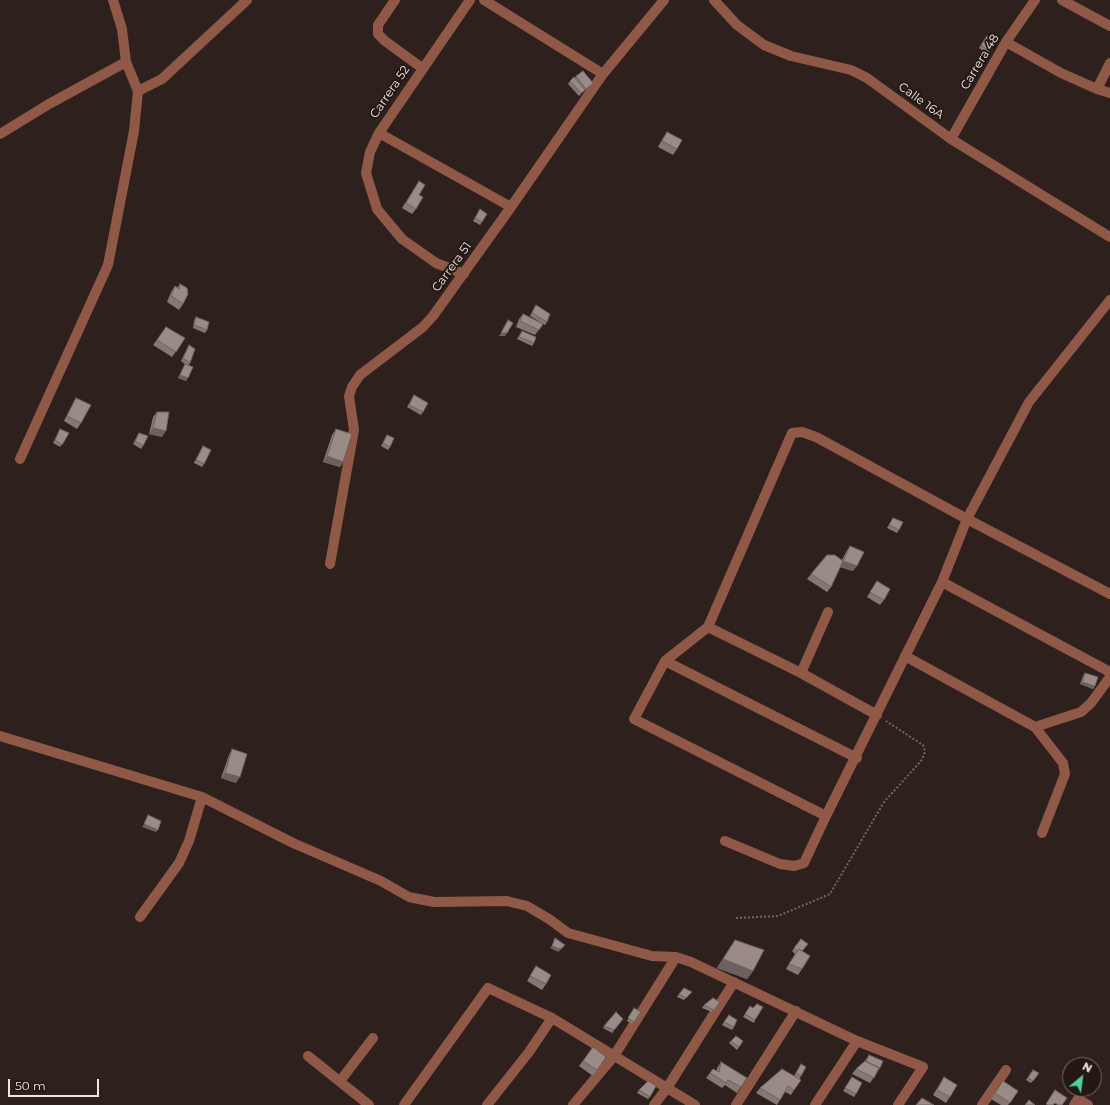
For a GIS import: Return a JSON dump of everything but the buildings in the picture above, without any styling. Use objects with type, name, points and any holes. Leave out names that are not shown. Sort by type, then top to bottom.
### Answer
[{"type":"street","points":[[20,459],[108,265],[134,131],[138,91],[126,62],[122,30],[113,0]]},
{"type":"street","points":[[138,91],[162,79],[247,0]]},
{"type":"street","points":[[395,0],[378,25],[378,34],[385,41],[422,68]]},
{"type":"street","name":"Carrera 52","points":[[464,274],[436,263],[402,239],[377,209],[366,173],[370,152],[379,133],[422,68],[470,0]]},
{"type":"street","points":[[484,0],[603,74]]},
{"type":"street","name":"Carrera 51","points":[[330,564],[354,430],[349,396],[352,387],[360,375],[423,327],[464,274],[603,74],[664,0]]},
{"type":"street","name":"Calle 16A","points":[[714,0],[737,25],[764,45],[791,56],[851,70],[867,78],[951,139],[1110,237]]},
{"type":"street","name":"Carrera 48","points":[[951,139],[1006,42],[1035,0]]},
{"type":"street","points":[[1062,0],[1110,26]]},
{"type":"street","points":[[1006,42],[1061,73],[1097,89],[1110,93]]},
{"type":"street","points":[[0,134],[49,104],[126,62]]},
{"type":"street","points":[[1097,89],[1110,63]]},
{"type":"street","points":[[379,133],[511,207]]},
{"type":"street","points":[[725,841],[780,864],[794,866],[804,863],[942,582],[967,519],[1029,402],[1110,300]]},
{"type":"street","points":[[826,816],[634,719],[666,661],[708,627],[792,433],[802,432],[816,437],[967,519],[1110,594]]},
{"type":"street","points":[[942,582],[1110,672]]},
{"type":"street","points":[[801,673],[828,612]]},
{"type":"street","points":[[708,627],[801,673],[877,715]]},
{"type":"street","points":[[905,656],[1035,727],[1063,763],[1065,774],[1042,834]]},
{"type":"street","points":[[666,661],[856,758]]},
{"type":"street","points":[[1035,727],[1081,712],[1091,703],[1110,677]]},
{"type":"street","points":[[0,736],[202,797],[293,843],[381,881],[409,897],[434,902],[507,901],[526,906],[549,919],[568,933],[652,956],[676,957],[691,962],[857,1041],[923,1068],[898,1105]]},
{"type":"street","points":[[140,917],[179,863],[189,842],[202,797]]},
{"type":"street","points":[[573,1105],[614,1056],[676,957]]},
{"type":"street","points":[[654,1105],[667,1088],[734,982]]},
{"type":"street","points":[[404,1105],[488,988],[552,1018],[695,1105]]},
{"type":"street","points":[[736,1105],[796,1011]]},
{"type":"street","points":[[487,1105],[529,1052],[552,1018]]},
{"type":"street","points":[[340,1081],[373,1038]]},
{"type":"street","points":[[815,1105],[857,1041]]},
{"type":"street","points":[[308,1056],[369,1105]]},
{"type":"street","points":[[982,1105],[1006,1070]]},
{"type":"street","points":[[1076,1102],[1088,1105]]},
{"type":"path","points":[[736,918],[778,916],[830,894],[884,802],[921,761],[925,752],[923,745],[877,715]]}]
